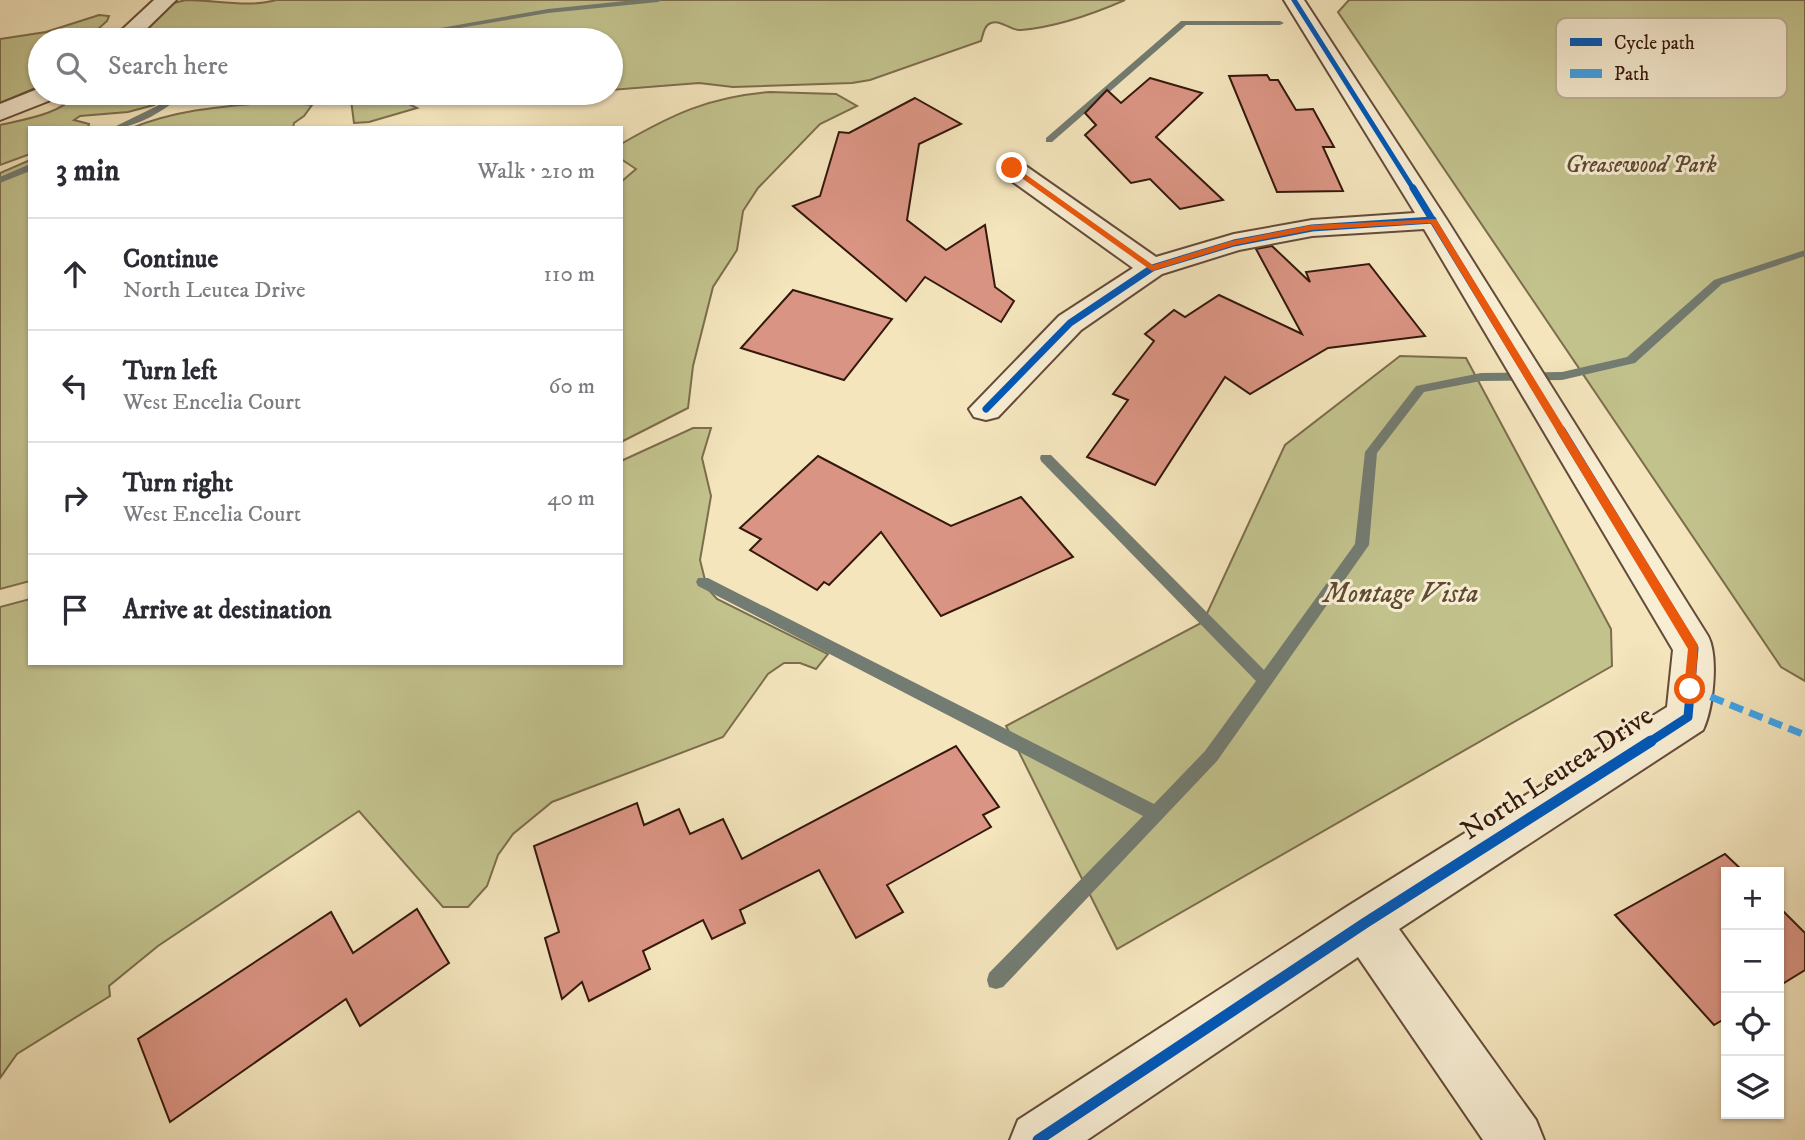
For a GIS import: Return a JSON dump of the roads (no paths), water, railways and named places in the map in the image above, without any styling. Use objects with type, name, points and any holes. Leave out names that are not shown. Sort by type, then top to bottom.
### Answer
[{"type":"street","points":[[135,28],[166,0]]},
{"type":"street","name":"North Leutea Drive","points":[[1038,1140],[1365,923],[1688,717],[1694,648],[1307,10]]},
{"type":"street","points":[[0,113],[28,101]]},
{"type":"street","points":[[1012,168],[1152,268]]},
{"type":"street","points":[[986,409],[1070,323],[1152,268],[1234,243],[1312,228],[1433,220]]},
{"type":"street","points":[[1365,923],[1516,1140]]},
{"type":"waterway","points":[[447,28],[548,11],[658,0]]},
{"type":"waterway","points":[[1049,140],[1184,23],[1280,23]]},
{"type":"waterway","points":[[120,126],[164,105]]},
{"type":"waterway","points":[[0,180],[28,168]]},
{"type":"waterway","points":[[1265,681],[1362,545],[1371,452],[1420,389],[1481,377],[1562,376],[1631,360],[1718,282],[1805,253]]},
{"type":"waterway","points":[[1046,458],[1265,681]]},
{"type":"waterway","points":[[703,582],[1156,814]]},
{"type":"waterway","points":[[1156,814],[1211,756],[1265,681]]},
{"type":"waterway","points":[[996,980],[1156,814]]},
{"type":"park label","name":"Greasewood Park","points":[[1641,165]]},
{"type":"park label","name":"Montage Vista","points":[[1401,593]]}]
